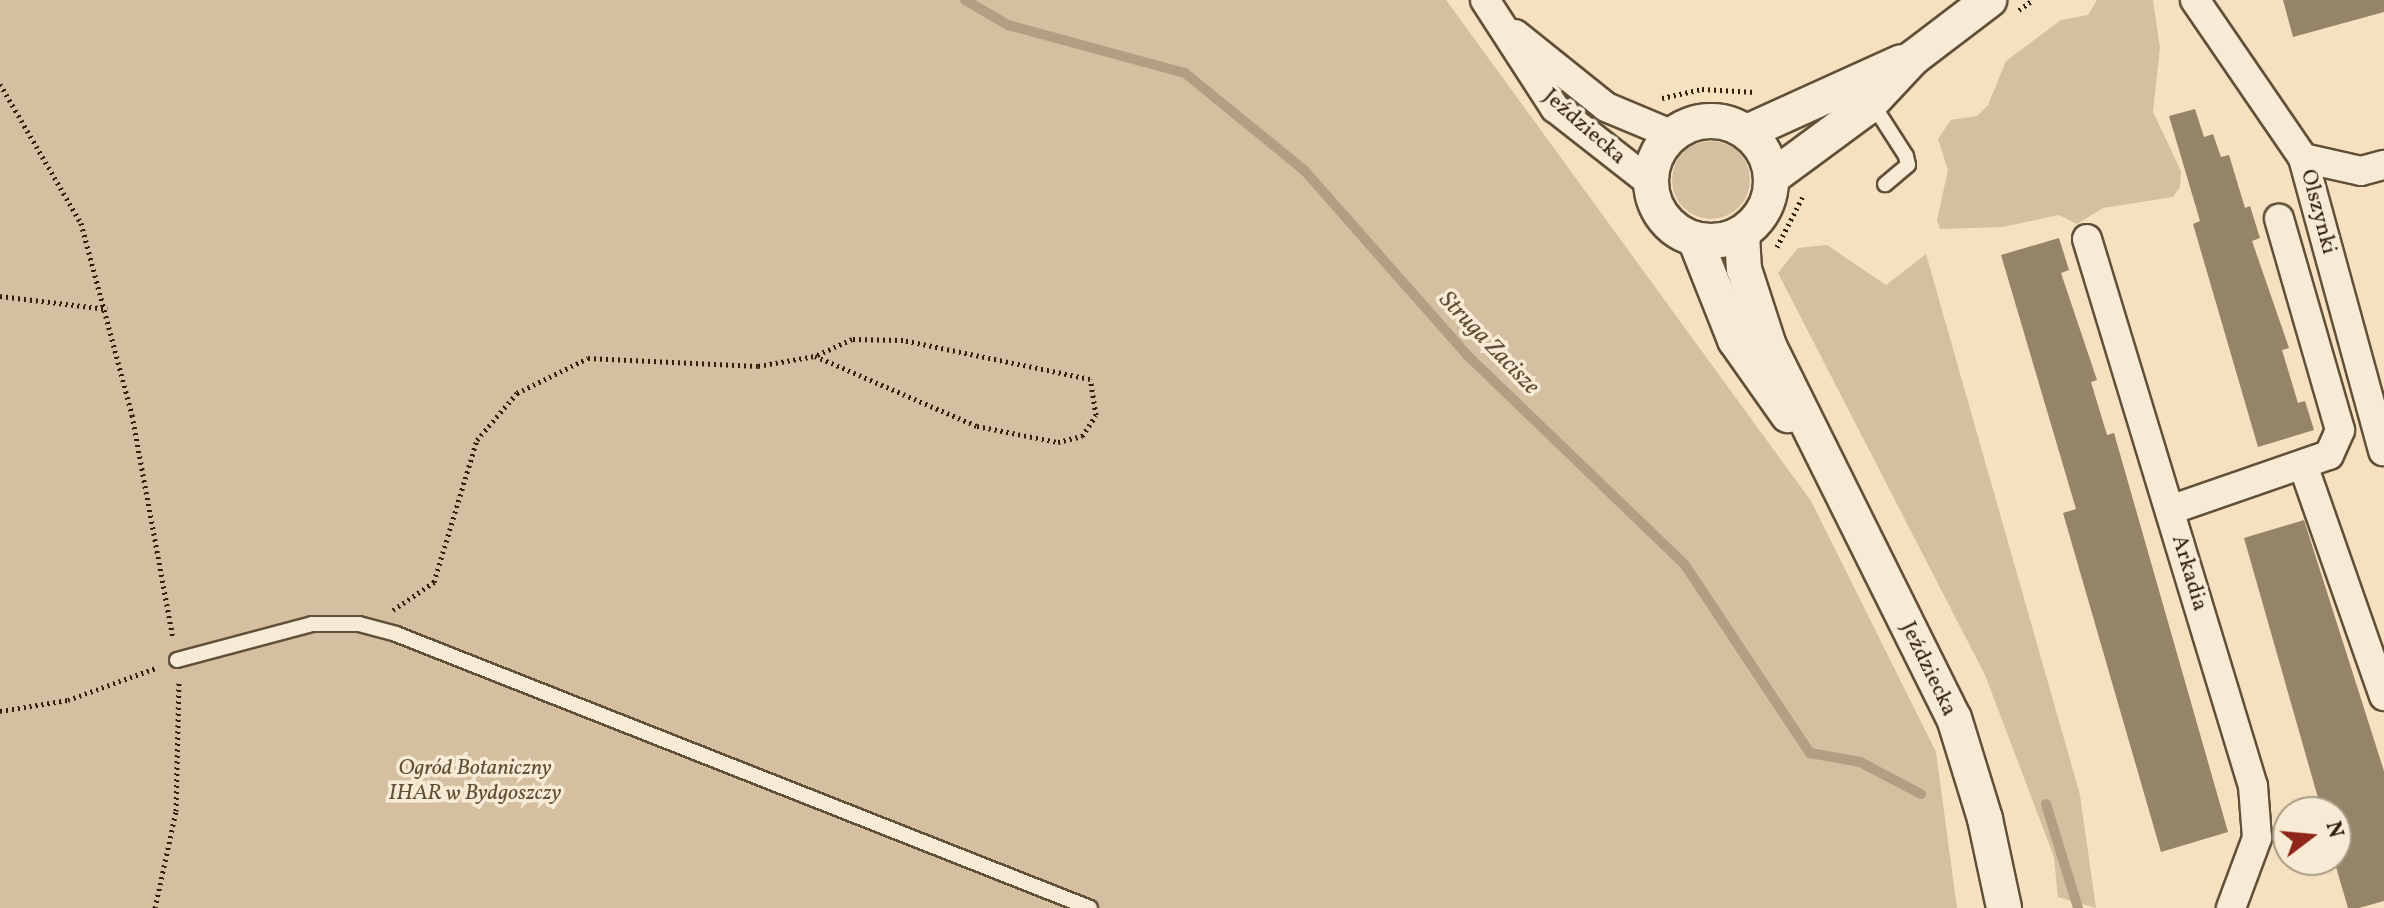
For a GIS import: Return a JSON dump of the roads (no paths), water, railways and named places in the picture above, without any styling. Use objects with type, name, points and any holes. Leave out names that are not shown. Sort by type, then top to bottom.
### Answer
[{"type":"street","name":"Jeździecka","points":[[1485,0],[1555,108],[1651,183]]},
{"type":"street","points":[[1771,178],[1872,102],[1913,58],[1989,0]]},
{"type":"street","name":"Olszynki","points":[[2198,1],[2303,158],[2383,451]]},
{"type":"street","name":"Jeździecka","points":[[1502,23],[1606,107],[1673,135]]},
{"type":"street","points":[[1747,132],[1913,58]]},
{"type":"street","points":[[1710,121],[1747,132],[1768,160],[1771,178],[1759,217],[1742,233],[1717,241],[1695,239],[1667,221],[1651,183],[1655,160],[1673,135],[1710,121]]},
{"type":"street","points":[[2303,158],[2361,171],[2384,165]]},
{"type":"street","points":[[2170,510],[2329,455],[2340,430],[2279,219]]},
{"type":"street","name":"Jeździecka","points":[[1742,233],[1741,250],[1753,303],[1815,445],[1954,718],[1985,819],[2004,908]]},
{"type":"street","name":"Jeździecka","points":[[1695,239],[1735,340],[1767,392],[1815,445]]},
{"type":"street","name":"Arkadia","points":[[2087,239],[2253,786],[2257,838],[2237,907]]},
{"type":"street","points":[[2303,465],[2384,696]]},
{"type":"lane","points":[[1872,102],[1906,156],[1908,165],[1885,184]]},
{"type":"lane","points":[[177,660],[312,624],[359,624],[396,634],[1090,908]]},
{"type":"waterway","name":"Struga Zacisze","points":[[965,0],[1008,25],[1185,73],[1304,170],[1467,355],[1685,565],[1810,753],[1860,762],[1921,794]]},
{"type":"waterway","name":"Struga Zacisze","points":[[2046,804],[2078,908]]},
{"type":"park label","name":"Ogród Botaniczny IHAR w Bydgoszczy","points":[[475,780]]}]
